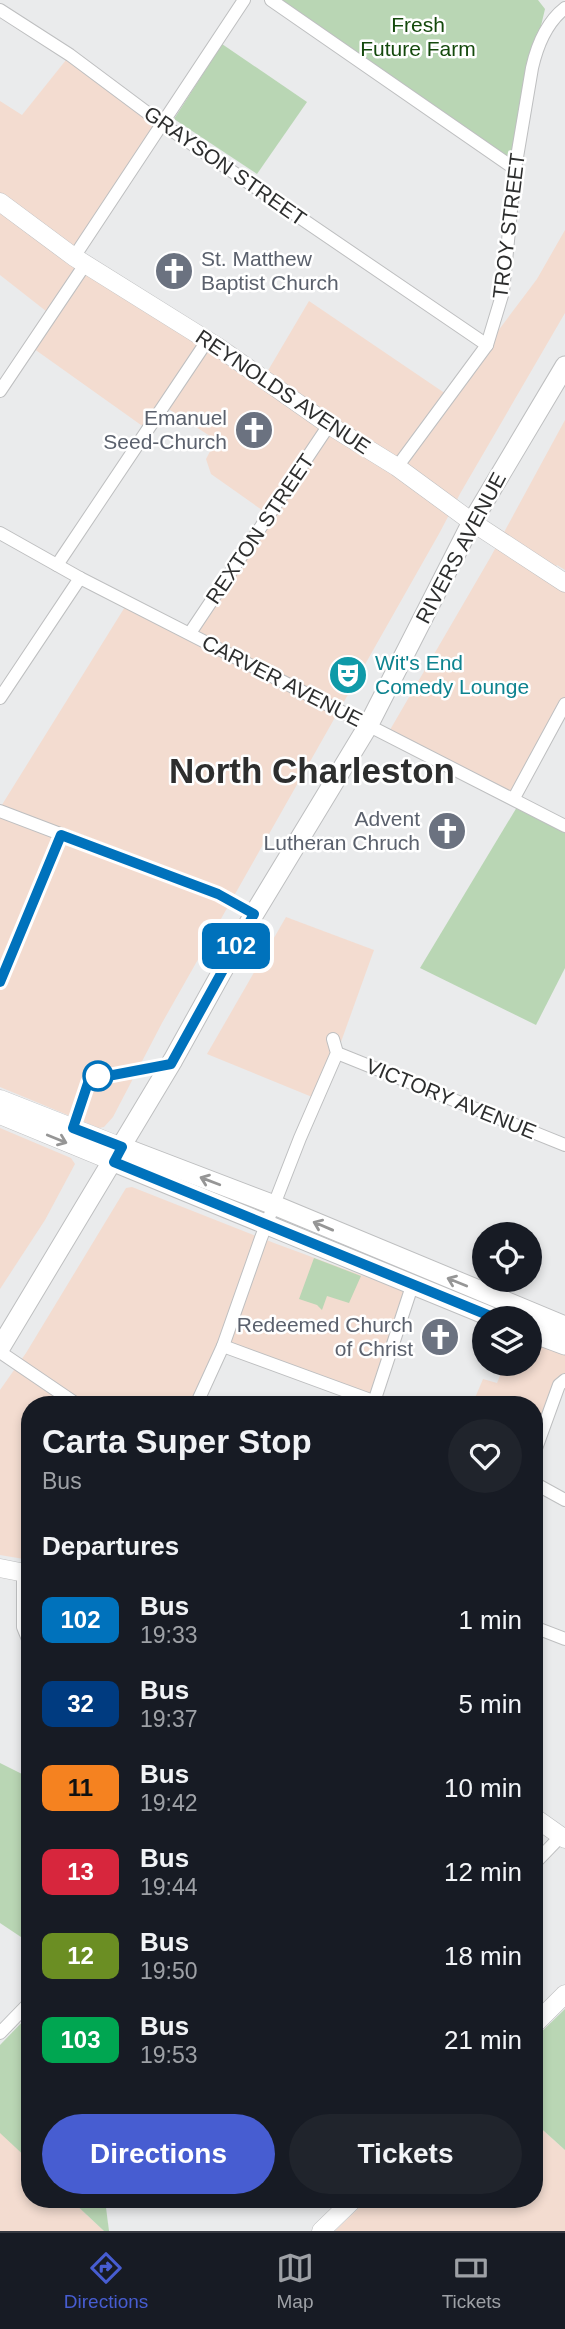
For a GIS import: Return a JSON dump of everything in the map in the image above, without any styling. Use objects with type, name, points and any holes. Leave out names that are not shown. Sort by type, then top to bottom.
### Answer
[{"type":"main road","name":"RIVERS AVENUE","points":[[0,1350],[173,1060],[254,914],[368,726],[472,522],[565,366]]},
{"type":"main road","points":[[118,1154],[565,1326]]},
{"type":"main road","points":[[270,1214],[412,1286],[472,1309]]},
{"type":"main road","points":[[542,1336],[565,1345]]},
{"type":"street","points":[[0,391],[161,124],[244,0]]},
{"type":"street","points":[[271,0],[515,169]]},
{"type":"street","name":"TROY STREET","points":[[397,467],[487,345],[503,292],[515,169],[536,51],[554,17],[565,8]]},
{"type":"street","name":"GRAYSON STREET","points":[[0,10],[70,55],[161,124],[487,345]]},
{"type":"street","name":"REYNOLDS AVENUE","points":[[0,202],[80,260],[397,467],[472,522],[565,583]]},
{"type":"street","points":[[57,565],[207,341]]},
{"type":"street","name":"REXTON STREET","points":[[190,633],[329,425]]},
{"type":"street","name":"CARVER AVENUE","points":[[0,533],[80,578],[565,826]]},
{"type":"street","points":[[0,698],[80,578]]},
{"type":"street","points":[[514,798],[565,704]]},
{"type":"street","points":[[0,811],[218,894],[254,914]]},
{"type":"street","points":[[0,982],[61,835]]},
{"type":"street","points":[[200,1396],[223,1346],[300,1138],[337,1053],[332,1039]]},
{"type":"street","name":"VICTORY AVENUE","points":[[337,1053],[565,1145]]},
{"type":"street","points":[[0,1099],[118,1154]]},
{"type":"street","points":[[0,1115],[118,1154]]},
{"type":"street","points":[[379,1396],[412,1286]]},
{"type":"street","points":[[223,1346],[356,1396]]},
{"type":"street","points":[[0,1350],[65,1396]]},
{"type":"street","points":[[543,1429],[559,1385],[565,1380]]},
{"type":"street","points":[[543,1488],[565,1500]]},
{"type":"street","points":[[0,1568],[21,1572]]},
{"type":"street","points":[[543,1630],[565,1639]]},
{"type":"street","points":[[543,1824],[563,1838],[543,1856]]},
{"type":"street","points":[[543,2016],[565,1994]]},
{"type":"street","points":[[0,2033],[21,2011]]},
{"type":"street","points":[[321,2231],[345,2208]]},
{"type":"shaded area","points":[[70,55],[161,123],[75,257],[263,379],[309,301],[449,396],[537,279],[565,230],[565,313],[162,1023],[113,1117],[104,1127],[99,1128],[0,1087],[0,808],[128,602],[185,631],[269,515],[211,474],[206,459],[216,440],[164,406],[148,430],[30,346],[51,315],[0,275],[0,101],[22,115]]},
{"type":"shaded area","points":[[565,420],[565,570],[557,565],[552,574],[565,583],[565,704],[514,798],[387,735],[490,558]]},
{"type":"shaded area","points":[[286,917],[374,950],[337,1053],[317,1099],[207,1054]]},
{"type":"shaded area","points":[[0,1128],[71,1158],[75,1164],[45,1220],[0,1289]]},
{"type":"shaded area","points":[[132,1187],[407,1292],[376,1396],[364,1396],[223,1346],[200,1396],[21,1396],[21,1558],[0,1555],[0,1390],[26,1353],[126,1188]]},
{"type":"shaded area","points":[[542,1342],[565,1351],[565,1380],[543,1433],[543,1396],[476,1396],[483,1379],[497,1383],[500,1376],[542,1376]]},
{"type":"shaded area","points":[[543,2130],[565,2150],[565,2231],[335,2231],[359,2208],[543,2208]]},
{"type":"shaded area","points":[[0,2132],[21,2152],[21,2208],[80,2208],[104,2231],[0,2231]]},
{"type":"green space","name":"Fresh Future Farm","points":[[271,0],[538,0],[545,9],[531,68],[515,169]]},
{"type":"green space","points":[[222,44],[307,102],[257,174],[174,119]]},
{"type":"green space","points":[[520,802],[565,826],[565,968],[536,1025],[420,968]]},
{"type":"green space","points":[[314,1258],[361,1276],[349,1303],[327,1296],[322,1310],[317,1305],[299,1299]]},
{"type":"green space","points":[[0,1763],[21,1774],[21,1937],[0,1923]]},
{"type":"green space","points":[[565,2009],[565,2150],[543,2130],[543,2030]]},
{"type":"green space","points":[[21,2023],[21,2153],[0,2133],[0,2045]]},
{"type":"green space","points":[[80,2208],[106,2208],[109,2231],[104,2231]]},
{"type":"bus line","name":"102","points":[[0,982],[61,835],[218,894],[254,914],[171,1064],[92,1079],[88,1083],[73,1128],[122,1147],[114,1162],[472,1309]]},
{"type":"place","name":"St. Matthew Baptist Church","points":[[174,271]]},
{"type":"place","name":"Emanuel Seed-Church","points":[[254,430]]},
{"type":"place","name":"Wit's End Comedy Lounge","points":[[348,675]]},
{"type":"place","name":"Advent Lutheran Chruch","points":[[447,831]]},
{"type":"place","name":"Redeemed Church of Christ","points":[[440,1337]]},
{"type":"district","name":"North Charleston","points":[[312,771]]}]
